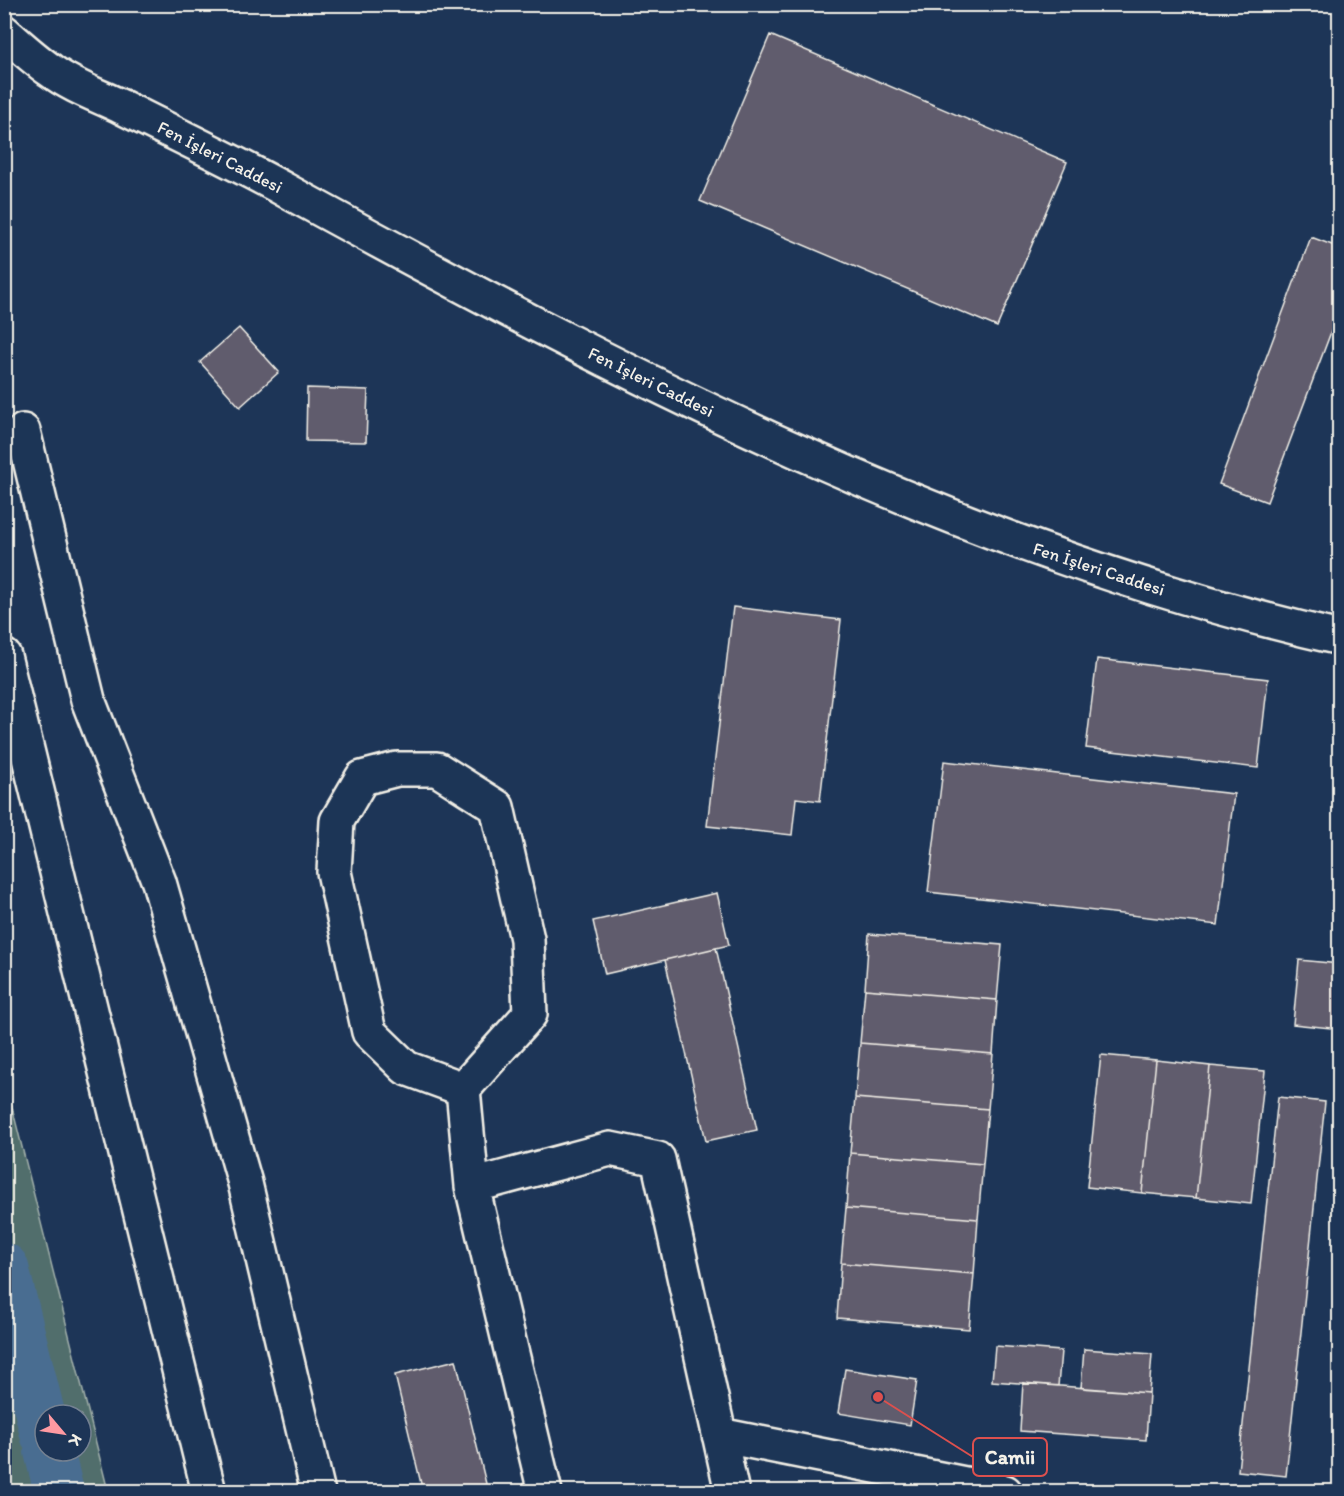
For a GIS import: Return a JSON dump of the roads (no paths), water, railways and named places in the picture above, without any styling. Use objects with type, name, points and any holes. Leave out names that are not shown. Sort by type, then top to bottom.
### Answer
[{"type":"street","name":"Fen İşleri Caddesi","points":[[4,32],[52,72],[273,183],[548,331],[743,427],[921,506],[1091,568],[1275,624],[1340,638]]},
{"type":"street","points":[[23,431],[88,700],[159,882],[245,1183],[318,1491]]},
{"type":"street","points":[[4,656],[209,1491]]},
{"type":"street","points":[[463,1089],[406,1068],[369,1032],[334,872],[337,821],[362,778],[397,769],[437,769],[497,807],[527,939],[530,1014],[463,1089],[472,1186],[546,1491]]},
{"type":"street","points":[[472,1186],[610,1149],[658,1159],[732,1491]]},
{"type":"street","points":[[719,1435],[999,1491]]},
{"type":"waterway","points":[[4,1268],[37,1403]]},
{"type":"waterway","points":[[52,1463],[59,1492]]},
{"type":"place","name":"Camii","points":[[878,1397]]}]
